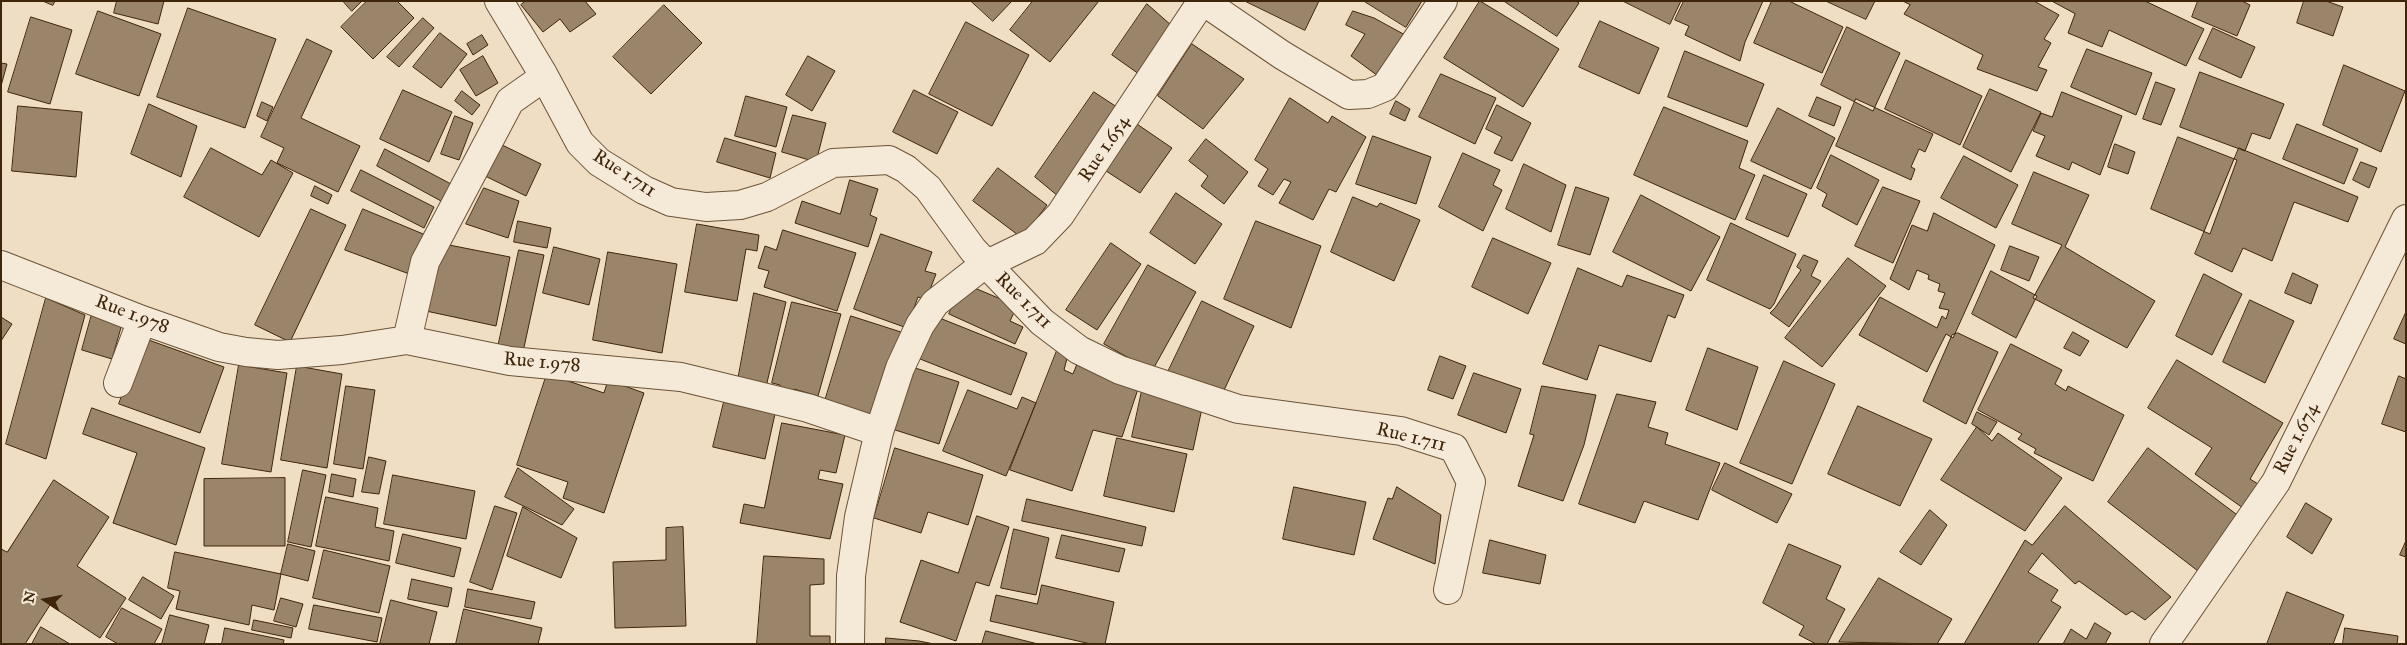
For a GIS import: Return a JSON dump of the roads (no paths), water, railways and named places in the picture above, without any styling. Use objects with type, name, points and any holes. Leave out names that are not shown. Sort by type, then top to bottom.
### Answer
[{"type":"street","name":"Rue 1.711","points":[[499,1],[540,78],[580,143],[599,162],[644,190],[672,202],[706,207],[740,205],[767,197],[834,163],[888,160],[906,169],[928,188],[984,266],[1042,322],[1079,350],[1120,370],[1238,409],[1401,431],[1454,448],[1471,482],[1448,590]]},
{"type":"street","name":"Rue 1.654","points":[[879,432],[900,368],[920,325],[935,303],[984,266],[1035,241],[1060,215],[1202,1],[1282,55],[1349,94],[1368,94],[1385,87],[1443,1]]},
{"type":"street","points":[[408,340],[424,262],[510,101],[540,78]]},
{"type":"street","name":"Rue 1.674","points":[[2164,644],[2276,482],[2406,219]]},
{"type":"street","name":"Rue 1.978","points":[[1,265],[142,320],[219,347],[278,355],[342,350],[408,340],[510,361],[681,377],[808,408],[879,432]]},
{"type":"street","points":[[118,383],[142,320]]},
{"type":"street","points":[[850,644],[851,576],[859,517],[879,432]]}]
